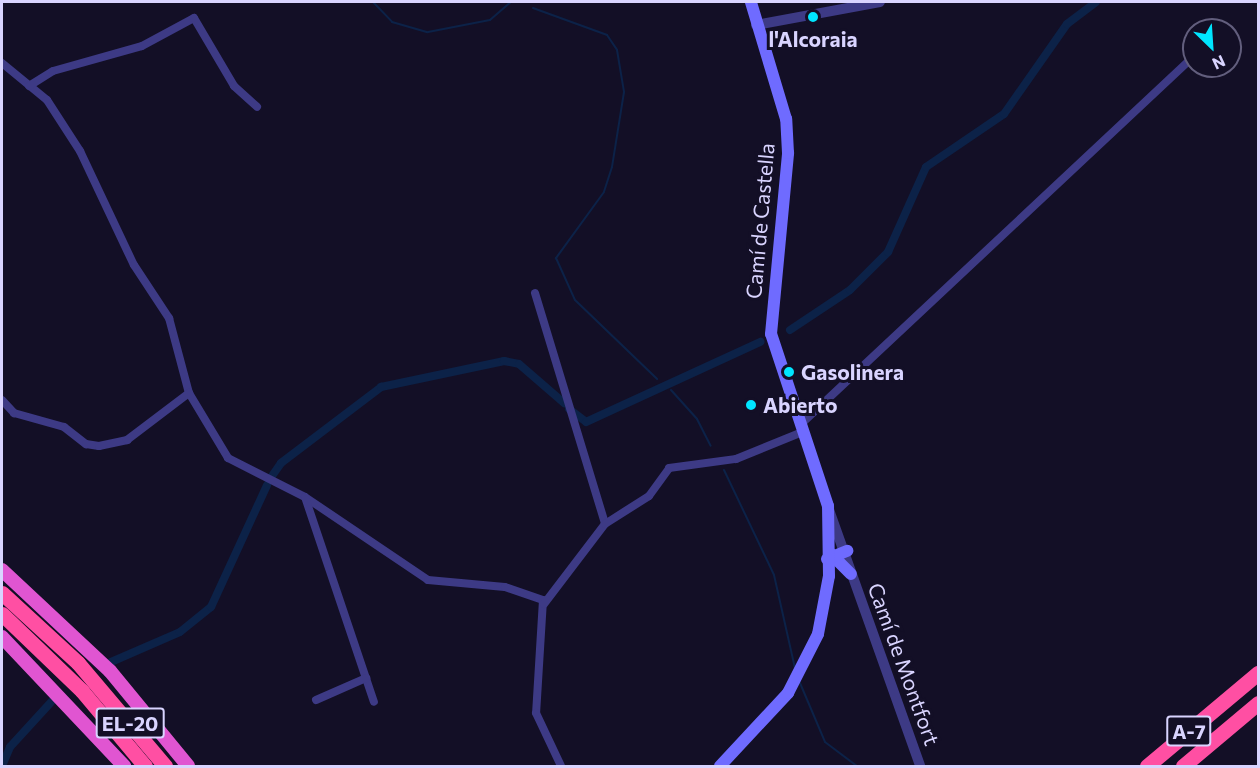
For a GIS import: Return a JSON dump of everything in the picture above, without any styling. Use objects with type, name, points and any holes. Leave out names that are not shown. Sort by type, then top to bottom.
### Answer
[{"type":"highway","points":[[2,570],[93,653],[188,766]]},
{"type":"highway","name":"EL-20","points":[[2,593],[78,663],[88,686],[146,766]]},
{"type":"highway","name":"EL-20","points":[[2,614],[65,673],[88,686],[165,766]]},
{"type":"highway","points":[[2,637],[52,685],[124,766]]},
{"type":"highway","name":"A-7","points":[[1147,766],[1231,698],[1258,673]]},
{"type":"highway","points":[[1162,766],[1231,698]]},
{"type":"highway","points":[[1183,766],[1258,704]]},
{"type":"highway","name":"A-7","points":[[1198,766],[1258,704]]},
{"type":"main road","name":"Camí de Castella","points":[[720,766],[788,693],[804,663],[813,643],[829,576],[830,554],[823,503],[807,444],[771,334],[788,153],[786,119],[756,25],[751,2]]},
{"type":"main road","name":"Camí de Castella","points":[[813,643],[820,598],[823,503]]},
{"type":"main road","points":[[830,554],[847,551]]},
{"type":"main road","points":[[830,554],[851,574]]},
{"type":"main road","points":[[820,598],[830,554]]},
{"type":"street","points":[[756,25],[880,2]]},
{"type":"street","points":[[29,86],[53,71],[142,46],[194,18],[234,86],[257,106]]},
{"type":"street","points":[[2,63],[29,86],[62,120],[134,265],[169,318],[189,393],[228,458],[305,497],[428,580],[535,593],[544,604]]},
{"type":"street","points":[[561,766],[536,712],[535,669],[544,604],[605,524],[649,496],[669,468],[736,459],[801,428],[1182,67]]},
{"type":"street","points":[[535,293],[605,524]]},
{"type":"street","points":[[2,400],[14,413],[64,427],[86,444],[99,446],[127,440],[189,393]]},
{"type":"street","points":[[305,497],[374,702]]},
{"type":"street","name":"Camí de Montfort","points":[[823,503],[847,551],[851,574],[920,766]]},
{"type":"street","name":"Camí de Montfort","points":[[829,576],[851,574]]},
{"type":"street","points":[[316,700],[366,678]]},
{"type":"waterway","points":[[373,2],[392,22],[428,32],[490,20],[511,2]]},
{"type":"waterway","points":[[790,330],[850,290],[888,252],[926,167],[1004,114],[1067,24],[1096,2]]},
{"type":"waterway","points":[[533,8],[607,35],[617,50],[624,92],[612,167],[604,192],[556,258],[575,300],[657,379]]},
{"type":"waterway","points":[[569,409],[586,422],[760,342]]},
{"type":"waterway","points":[[272,476],[281,463],[381,387],[504,361],[519,364],[564,403]]},
{"type":"waterway","points":[[671,390],[697,419],[711,446]]},
{"type":"waterway","points":[[724,470],[774,575],[795,668]]},
{"type":"waterway","points":[[111,662],[180,632],[211,607],[267,485]]},
{"type":"waterway","points":[[800,683],[825,742],[857,766]]},
{"type":"waterway","points":[[2,766],[10,747],[54,699]]},
{"type":"place","name":"l'Alcoraia","points":[[813,17]]},
{"type":"place","name":"Gasolinera","points":[[789,372]]},
{"type":"place","name":"Abierto","points":[[751,405]]}]
